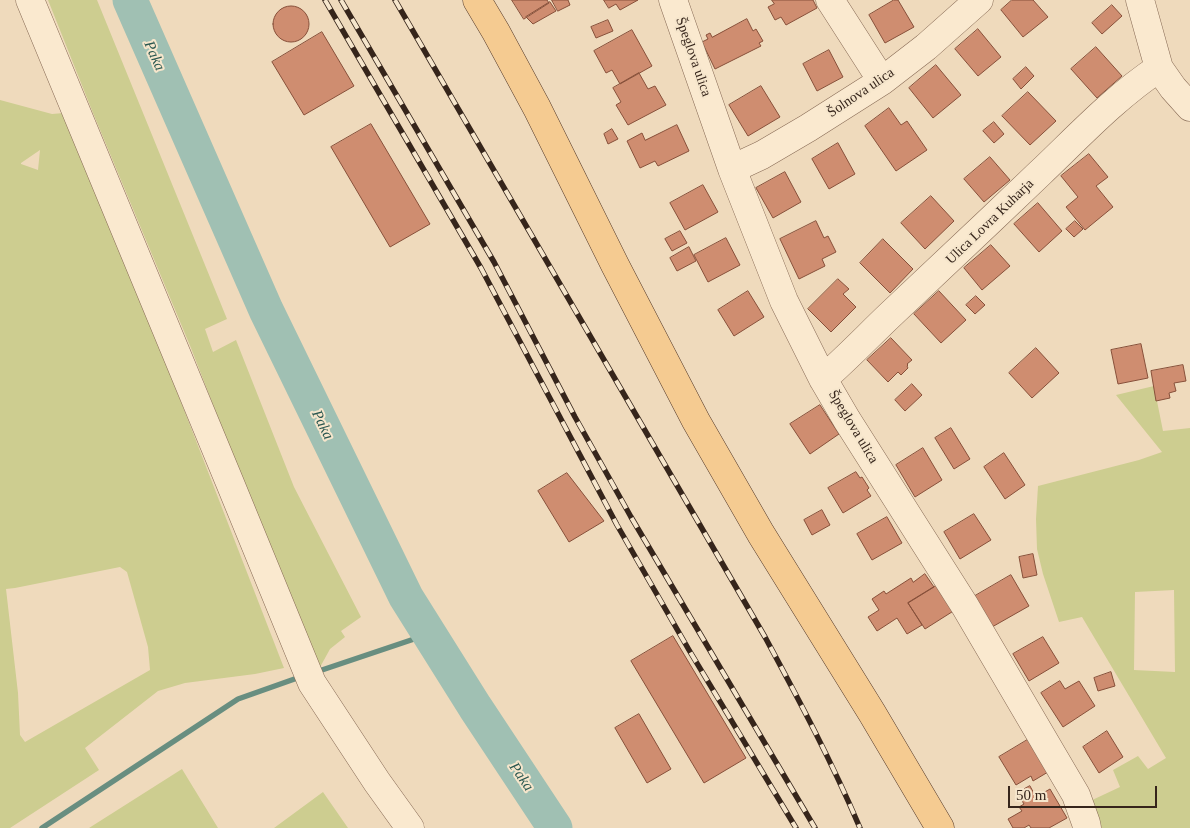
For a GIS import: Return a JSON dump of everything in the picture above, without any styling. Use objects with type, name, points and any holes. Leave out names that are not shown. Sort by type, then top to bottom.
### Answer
[{"type":"main road","points":[[476,0],[496,32],[537,108],[615,265],[696,421],[761,534],[872,713],[940,828]]},
{"type":"street","points":[[30,0],[312,683],[377,782],[410,828]]},
{"type":"street","name":"Špeglova ulica","points":[[673,0],[732,169],[784,301],[824,379],[853,429],[965,606],[1076,795],[1087,828]]},
{"type":"street","points":[[830,0],[882,81]]},
{"type":"street","name":"Šolnova ulica","points":[[732,169],[762,155],[882,81],[926,47],[979,0]]},
{"type":"street","points":[[1140,0],[1159,68],[1190,107]]},
{"type":"street","name":"Ulica Lovra Kuharja","points":[[824,379],[1106,111],[1139,81],[1159,68]]},
{"type":"green space","points":[[48,0],[97,0],[227,319],[205,329],[213,352],[236,340],[294,487],[361,617],[341,631],[345,637],[330,649],[319,669],[242,480],[191,348]]},
{"type":"green space","points":[[0,100],[52,114],[64,113],[116,234],[284,668],[255,674],[185,683],[158,691],[85,748],[99,770],[10,828],[0,828]],"holes":[[[40,150],[38,170],[21,164],[21,163]],[[120,567],[127,572],[148,647],[150,670],[25,742],[20,735],[18,693],[6,589]]]},
{"type":"green space","points":[[1154,386],[1163,431],[1190,428],[1190,828],[1102,828],[1088,802],[1120,787],[1113,770],[1138,756],[1148,769],[1166,758],[1082,617],[1059,622],[1037,549],[1038,486],[1139,460],[1162,452],[1116,395]],"holes":[[[1174,590],[1175,672],[1134,670],[1135,592]]]},
{"type":"green space","points":[[182,769],[218,828],[89,828]]},
{"type":"green space","points":[[323,792],[348,828],[274,828]]},
{"type":"building","points":[[512,0],[547,0],[549,3],[524,19]]},
{"type":"building","points":[[552,0],[568,0],[570,5],[558,11]]},
{"type":"building","points":[[604,0],[638,0],[620,10],[616,4],[609,8]]},
{"type":"building","points":[[772,0],[813,0],[817,8],[786,25],[781,17],[775,20],[768,7],[774,4]]},
{"type":"building","points":[[894,0],[898,0],[914,27],[885,43],[869,15]]},
{"type":"building","points":[[1012,0],[1033,0],[1048,17],[1023,37],[1001,10]]},
{"type":"building","points":[[550,2],[556,11],[533,24],[526,17]]},
{"type":"building","points":[[1112,5],[1122,16],[1102,34],[1092,23]]},
{"type":"building","points":[[291,6],[298,7],[304,11],[308,17],[308,31],[304,37],[298,41],[291,42],[284,41],[278,37],[274,31],[273,24],[274,17],[278,11],[284,7]]},
{"type":"building","points":[[747,19],[753,31],[756,29],[763,41],[759,43],[761,46],[715,69],[702,42],[708,39],[706,35],[710,33],[712,37]]},
{"type":"building","points":[[608,20],[613,31],[596,38],[591,27]]},
{"type":"building","points":[[978,29],[1001,57],[978,76],[955,49]]},
{"type":"building","points":[[632,30],[652,66],[620,84],[612,70],[606,73],[594,51]]},
{"type":"building","points":[[322,32],[354,86],[304,115],[272,62]]},
{"type":"building","points":[[1096,47],[1122,76],[1097,98],[1071,69]]},
{"type":"building","points":[[829,50],[843,77],[817,91],[803,64]]},
{"type":"building","points":[[936,65],[961,95],[933,118],[909,88]]},
{"type":"building","points":[[1026,67],[1034,76],[1021,89],[1013,79]]},
{"type":"building","points":[[639,73],[648,89],[655,86],[666,105],[628,125],[616,105],[621,102],[613,88]]},
{"type":"building","points":[[761,86],[780,117],[748,136],[729,105]]},
{"type":"building","points":[[1028,92],[1056,121],[1030,145],[1002,116]]},
{"type":"building","points":[[889,108],[901,125],[907,121],[927,150],[896,171],[865,126]]},
{"type":"building","points":[[994,122],[1004,134],[994,143],[983,131]]},
{"type":"building","points":[[371,124],[430,224],[390,247],[331,147]]},
{"type":"building","points":[[677,125],[689,151],[658,166],[655,161],[640,168],[627,141],[642,133],[645,140]]},
{"type":"building","points":[[612,129],[618,139],[608,144],[604,134]]},
{"type":"building","points":[[838,143],[855,174],[829,189],[812,159]]},
{"type":"building","points":[[1089,154],[1108,177],[1096,186],[1113,207],[1085,230],[1066,207],[1078,197],[1061,176]]},
{"type":"building","points":[[990,157],[1010,180],[984,202],[964,179]]},
{"type":"building","points":[[785,172],[801,202],[773,218],[756,188]]},
{"type":"building","points":[[703,185],[718,212],[685,230],[670,203]]},
{"type":"building","points":[[931,196],[954,221],[925,249],[901,223]]},
{"type":"building","points":[[1038,203],[1062,231],[1039,252],[1014,224]]},
{"type":"building","points":[[816,221],[824,238],[828,236],[836,252],[822,259],[825,266],[799,279],[780,239]]},
{"type":"building","points":[[1075,221],[1083,229],[1074,237],[1066,229]]},
{"type":"building","points":[[680,231],[687,243],[672,251],[665,239]]},
{"type":"building","points":[[726,238],[740,265],[708,282],[694,255]]},
{"type":"building","points":[[883,239],[913,269],[890,293],[860,263]]},
{"type":"building","points":[[991,245],[1010,266],[982,290],[964,268]]},
{"type":"building","points":[[689,247],[696,261],[677,271],[670,258]]},
{"type":"building","points":[[838,279],[849,289],[843,294],[856,307],[831,332],[808,309]]},
{"type":"building","points":[[748,291],[764,317],[734,336],[718,310]]},
{"type":"building","points":[[939,291],[966,320],[941,343],[914,314]]},
{"type":"building","points":[[976,296],[985,305],[975,314],[966,305]]},
{"type":"building","points":[[891,338],[912,360],[907,364],[908,368],[901,375],[898,372],[888,382],[867,360]]},
{"type":"building","points":[[1141,344],[1148,378],[1118,384],[1111,350]]},
{"type":"building","points":[[1036,348],[1059,373],[1032,398],[1009,373]]},
{"type":"building","points":[[1183,365],[1186,381],[1174,383],[1176,391],[1169,393],[1170,398],[1156,401],[1151,371]]},
{"type":"building","points":[[912,384],[922,395],[905,411],[895,400]]},
{"type":"building","points":[[820,405],[839,434],[810,454],[790,424]]},
{"type":"building","points":[[951,428],[970,459],[954,469],[935,438]]},
{"type":"building","points":[[923,448],[942,480],[915,497],[896,465]]},
{"type":"building","points":[[1004,453],[1025,485],[1005,499],[984,467]]},
{"type":"building","points":[[856,472],[860,478],[862,477],[869,488],[867,490],[871,496],[843,513],[828,488]]},
{"type":"building","points":[[567,473],[604,521],[569,542],[538,491]]},
{"type":"building","points":[[822,510],[830,525],[812,535],[804,520]]},
{"type":"building","points":[[974,514],[991,540],[960,559],[944,532]]},
{"type":"building","points":[[887,517],[902,543],[872,560],[857,534]]},
{"type":"building","points":[[1033,554],[1037,575],[1023,578],[1019,557]]},
{"type":"building","points":[[925,574],[934,587],[908,603],[922,625],[907,634],[897,618],[877,631],[868,617],[879,610],[872,599],[884,591],[886,594],[911,578],[913,582]]},
{"type":"building","points":[[1011,575],[1029,606],[992,627],[975,596]]},
{"type":"building","points":[[939,584],[955,610],[925,629],[908,603]]},
{"type":"building","points":[[673,636],[746,758],[704,783],[631,661]]},
{"type":"building","points":[[1043,637],[1059,663],[1029,681],[1013,654]]},
{"type":"building","points":[[1111,672],[1115,686],[1098,691],[1094,678]]},
{"type":"building","points":[[1060,681],[1065,689],[1079,681],[1095,706],[1063,727],[1041,693]]},
{"type":"building","points":[[639,714],[671,769],[647,783],[615,728]]},
{"type":"building","points":[[1107,731],[1123,757],[1099,773],[1083,747]]},
{"type":"building","points":[[1029,739],[1048,772],[1033,781],[1031,776],[1016,785],[999,757]]},
{"type":"building","points":[[1030,786],[1036,797],[1050,789],[1067,818],[1049,828],[1031,828],[1029,825],[1024,828],[1013,828],[1008,819],[1022,811],[1019,807],[1024,804],[1017,793]]},
{"type":"waterway","name":"Paka","points":[[130,0],[266,310],[406,597],[475,707],[555,828]]},
{"type":"waterway","points":[[316,672],[429,634]]},
{"type":"waterway","points":[[42,828],[238,699],[303,676]]},
{"type":"railway","points":[[325,0],[481,268],[617,525],[689,650],[796,828]]},
{"type":"railway","points":[[341,0],[494,262],[575,417],[631,517],[815,828]]},
{"type":"railway","points":[[395,0],[765,637],[827,755],[860,828]]}]
